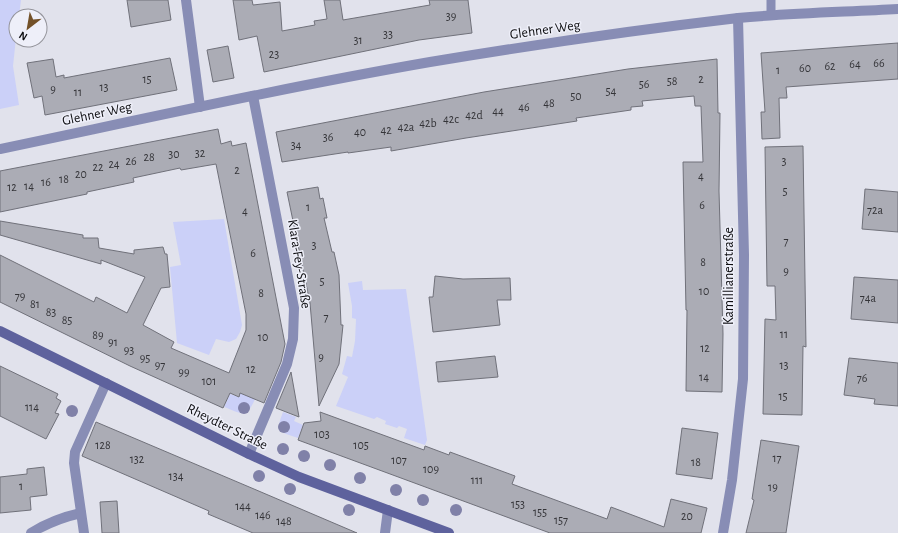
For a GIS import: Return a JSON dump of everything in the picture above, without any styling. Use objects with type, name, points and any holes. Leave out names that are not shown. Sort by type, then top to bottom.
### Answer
[{"type":"main road","name":"Rheydter Straße","points":[[0,331],[249,454],[299,477],[449,533]]},
{"type":"street","points":[[186,0],[200,107]]},
{"type":"street","name":"Glehner Weg","points":[[0,149],[253,96],[430,62],[544,44],[738,18],[898,9]]},
{"type":"street","name":"Kamillianerstraße","points":[[723,533],[732,480],[743,379],[744,256],[738,18]]},
{"type":"street","name":"Klara-Fey-Straße","points":[[249,454],[287,364],[293,338],[294,308],[253,96]]},
{"type":"street","points":[[84,533],[80,513],[74,452],[106,383]]},
{"type":"street","points":[[385,533],[388,510]]},
{"type":"street","points":[[31,533],[43,525],[60,518],[80,513]]},
{"type":"lane","points":[[771,0],[772,15]]},
{"type":"shaded area","points":[[0,0],[21,0],[20,8],[8,8],[8,48],[15,48],[13,66],[19,105],[0,109]]},
{"type":"shaded area","points":[[224,219],[242,325],[236,339],[229,342],[216,339],[209,355],[177,343],[170,267],[181,265],[173,222]]},
{"type":"shaded area","points":[[362,281],[363,290],[406,289],[427,440],[425,445],[404,438],[407,429],[399,426],[397,428],[385,424],[386,421],[377,417],[374,419],[336,406],[348,377],[342,374],[347,356],[352,357],[355,341],[356,319],[352,318],[352,306],[348,283]]},
{"type":"shaded area","points":[[240,393],[255,399],[249,410],[239,413],[224,407],[230,394],[239,397]]},
{"type":"shaded area","points":[[283,412],[296,417],[294,421],[303,425],[298,438],[286,434],[280,430],[279,424]]},
{"type":"building","points":[[127,0],[168,0],[171,20],[131,27]]},
{"type":"building","points":[[233,0],[252,0],[253,5],[280,2],[282,31],[315,25],[314,21],[327,19],[324,0],[340,0],[343,20],[430,5],[429,0],[468,0],[472,33],[419,40],[264,72],[257,36],[239,40]]},
{"type":"building","points":[[898,43],[898,79],[786,87],[787,98],[779,98],[780,138],[762,139],[761,112],[765,112],[761,53]]},
{"type":"building","points":[[228,46],[234,78],[213,82],[207,50]]},
{"type":"building","points":[[170,58],[177,90],[45,115],[42,96],[34,98],[27,63],[53,59],[56,77],[64,75],[64,78]]},
{"type":"building","points":[[717,59],[718,113],[720,113],[719,191],[723,334],[722,392],[686,391],[687,310],[683,162],[703,162],[701,106],[695,106],[694,96],[642,101],[643,106],[631,107],[631,110],[576,118],[577,121],[391,151],[391,147],[282,162],[276,132],[484,92],[628,69]]},
{"type":"building","points":[[218,129],[221,144],[231,141],[232,146],[246,143],[285,344],[281,362],[264,403],[240,393],[239,397],[230,393],[223,408],[130,366],[0,302],[0,255],[94,302],[96,297],[127,313],[145,277],[101,260],[101,264],[0,235],[0,221],[83,235],[83,238],[98,238],[99,248],[134,254],[134,250],[163,247],[165,254],[167,254],[170,287],[161,288],[143,325],[174,342],[171,348],[229,373],[246,330],[246,314],[216,164],[181,170],[180,168],[133,178],[134,182],[87,192],[87,194],[0,212],[0,171]]},
{"type":"building","points":[[803,146],[806,347],[803,346],[802,415],[763,414],[765,319],[776,320],[775,286],[767,286],[765,147]]},
{"type":"building","points":[[318,187],[320,199],[323,198],[327,218],[324,218],[339,275],[341,325],[343,325],[339,364],[319,406],[310,303],[287,192]]},
{"type":"building","points":[[865,189],[898,192],[898,232],[862,229]]},
{"type":"building","points":[[435,276],[463,279],[510,278],[511,300],[497,300],[500,325],[433,332],[429,297],[433,297]]},
{"type":"building","points":[[854,277],[898,280],[898,323],[851,319]]},
{"type":"building","points":[[495,356],[498,377],[438,382],[436,362]]},
{"type":"building","points":[[849,358],[898,363],[898,406],[874,404],[875,399],[844,395]]},
{"type":"building","points":[[0,366],[58,394],[56,398],[61,401],[55,413],[59,414],[46,439],[0,416]]},
{"type":"building","points":[[291,372],[299,417],[276,408]]},
{"type":"building","points":[[320,412],[424,450],[425,446],[449,455],[450,452],[515,476],[512,484],[607,519],[611,507],[664,527],[671,499],[707,508],[701,533],[550,533],[298,440],[304,423],[321,421]]},
{"type":"building","points":[[96,422],[357,533],[253,533],[208,514],[209,511],[82,456]]},
{"type":"building","points":[[682,428],[718,433],[712,479],[676,474]]},
{"type":"building","points":[[761,440],[799,446],[786,533],[746,533],[754,500],[752,499]]},
{"type":"building","points":[[44,467],[47,495],[30,497],[31,510],[0,513],[0,477],[27,474],[27,469]]},
{"type":"building","points":[[117,501],[119,533],[102,533],[100,502]]}]
